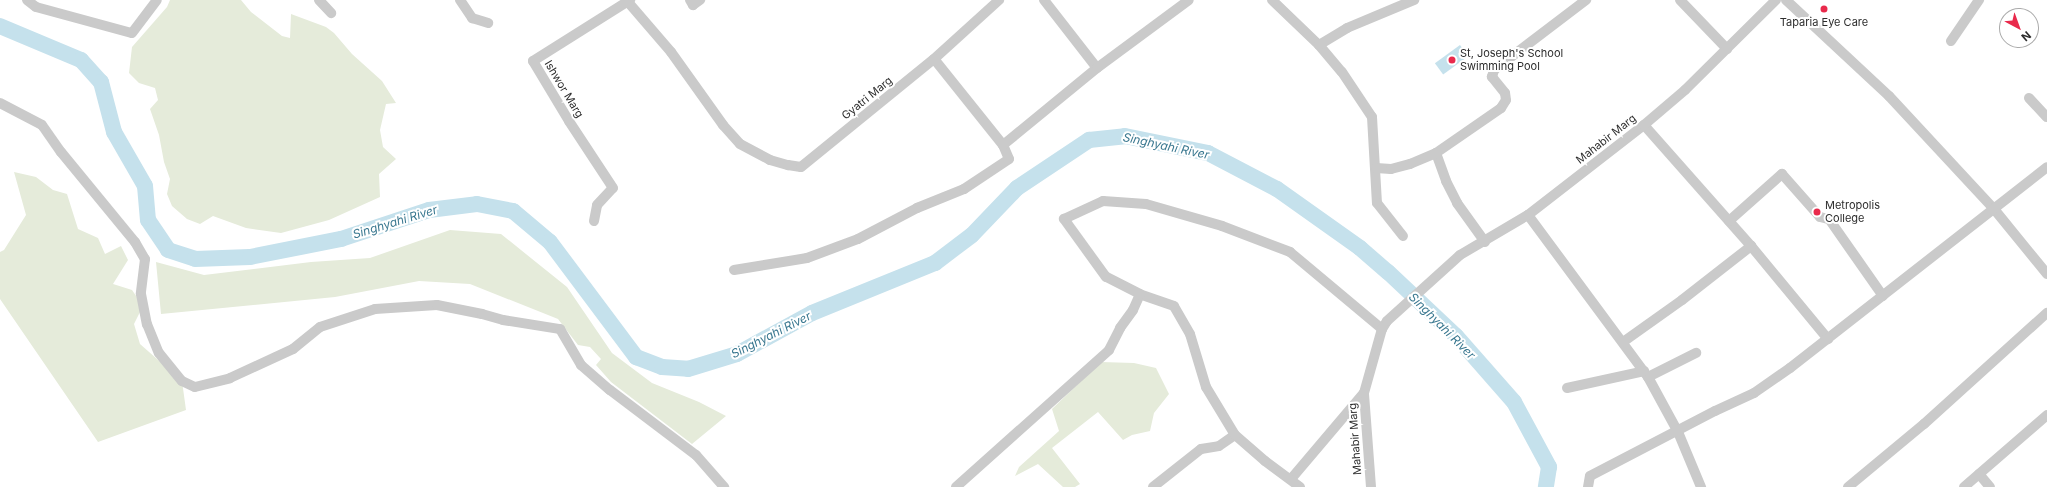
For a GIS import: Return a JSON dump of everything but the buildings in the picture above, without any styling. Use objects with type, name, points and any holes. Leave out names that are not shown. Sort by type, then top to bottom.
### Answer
[{"type":"street","points":[[27,0],[36,7],[132,32],[158,0]]},
{"type":"street","points":[[319,0],[331,13]]},
{"type":"street","points":[[460,0],[472,18],[488,23]]},
{"type":"street","points":[[690,0],[693,5],[700,0]]},
{"type":"street","name":"Gyatri Marg","points":[[737,140],[740,144],[770,160],[801,167],[934,60],[999,0]]},
{"type":"street","points":[[1044,0],[1097,68]]},
{"type":"street","points":[[1003,146],[1097,68],[1189,0]]},
{"type":"street","points":[[1272,0],[1319,45],[1342,72],[1372,117],[1377,203],[1404,236]]},
{"type":"street","points":[[1319,45],[1347,28],[1414,0]]},
{"type":"street","points":[[1376,168],[1391,169],[1410,164],[1436,153],[1501,108],[1506,100],[1505,93],[1492,77],[1494,70],[1586,0]]},
{"type":"street","points":[[1680,0],[1727,49]]},
{"type":"street","name":"Mahabir Marg","points":[[1371,487],[1364,393],[1385,325],[1460,255],[1485,242],[1528,215],[1644,125],[1685,90],[1776,0]]},
{"type":"street","points":[[1786,0],[1889,96],[1994,209],[2047,274]]},
{"type":"street","points":[[1951,41],[1980,0]]},
{"type":"street","name":"Ishwor Marg","points":[[594,221],[596,204],[613,188],[569,121],[533,61],[629,1],[671,52],[723,125],[737,140]]},
{"type":"street","points":[[734,270],[807,258],[858,240],[917,208],[964,189],[1009,159],[1003,146],[934,60]]},
{"type":"street","points":[[2029,98],[2047,117]]},
{"type":"street","points":[[0,103],[42,125],[61,152],[135,242],[145,258],[140,294],[147,324],[159,353],[182,381],[195,387],[230,378],[293,349],[320,327],[375,309],[436,305],[482,314],[503,320],[560,329],[581,365],[610,390],[696,455],[724,487]]},
{"type":"street","points":[[1644,125],[1751,246],[1828,339]]},
{"type":"street","points":[[1436,153],[1446,181],[1457,203],[1485,242]]},
{"type":"street","points":[[1588,487],[1590,476],[1678,432],[1715,411],[1754,393],[1790,368],[2047,167]]},
{"type":"street","points":[[1729,221],[1782,174],[1820,217],[1829,219],[1883,296]]},
{"type":"street","points":[[1300,487],[1291,479],[1264,461],[1235,435],[1206,387],[1190,334],[1174,306],[1140,294],[1106,277],[1064,219],[1103,201],[1146,204],[1222,226],[1290,252],[1385,325]]},
{"type":"street","points":[[1528,215],[1646,374],[1678,432],[1701,487]]},
{"type":"street","points":[[1623,342],[1682,300],[1751,246]]},
{"type":"street","points":[[956,487],[1108,350],[1120,328],[1133,310],[1140,294]]},
{"type":"street","points":[[1848,487],[1924,424],[2047,313]]},
{"type":"street","points":[[1567,388],[1646,374],[1696,353]]},
{"type":"street","points":[[1291,479],[1364,393]]},
{"type":"street","points":[[1964,487],[2047,415]]},
{"type":"street","points":[[1153,487],[1201,449],[1219,446],[1235,435]]},
{"type":"street","points":[[1979,474],[1990,487]]},
{"type":"green space","points":[[170,0],[241,0],[251,12],[282,36],[290,38],[291,14],[326,27],[334,33],[352,54],[382,81],[396,103],[386,104],[380,130],[383,147],[396,159],[379,174],[380,197],[329,220],[281,233],[246,228],[213,216],[200,224],[187,219],[172,206],[167,194],[170,179],[164,162],[159,135],[150,109],[158,100],[155,88],[139,83],[129,73],[132,47],[167,7]]},
{"type":"green space","points":[[14,172],[36,177],[53,190],[67,194],[78,229],[98,238],[105,254],[121,246],[128,260],[113,284],[132,290],[143,306],[134,324],[140,344],[182,381],[186,410],[98,442],[0,299],[0,252],[4,250],[26,215]]},
{"type":"green space","points":[[450,230],[501,234],[567,287],[612,353],[652,383],[699,402],[726,416],[692,444],[611,382],[596,365],[601,359],[590,347],[578,345],[558,319],[470,284],[419,281],[335,297],[161,314],[156,262],[204,275],[311,262],[370,258]]},
{"type":"green space","points":[[1101,362],[1134,363],[1156,368],[1169,394],[1154,413],[1150,431],[1132,435],[1123,440],[1098,412],[1052,448],[1080,484],[1075,487],[1063,487],[1038,464],[1015,476],[1019,467],[1059,431],[1052,409]]},
{"type":"water","name":"St, Joseph's School Swimming Pool","points":[[1460,45],[1468,56],[1443,75],[1435,63]]},
{"type":"waterway","name":"Singhyahi River","points":[[0,26],[81,60],[101,82],[114,132],[145,186],[148,220],[168,250],[195,259],[250,257],[341,239],[429,210],[477,204],[513,211],[550,242],[636,357],[662,367],[688,369],[737,354],[812,313],[935,263],[972,235],[1017,188],[1089,140],[1125,136],[1208,153],[1277,189],[1360,248],[1388,272],[1456,336],[1514,402],[1549,467],[1546,487]]},
{"type":"place","name":"Taparia Eye Care","points":[[1824,9]]},
{"type":"place","name":"St, Joseph's School Swimming Pool","points":[[1452,60]]},
{"type":"place","name":"Metropolis College","points":[[1817,212]]}]
